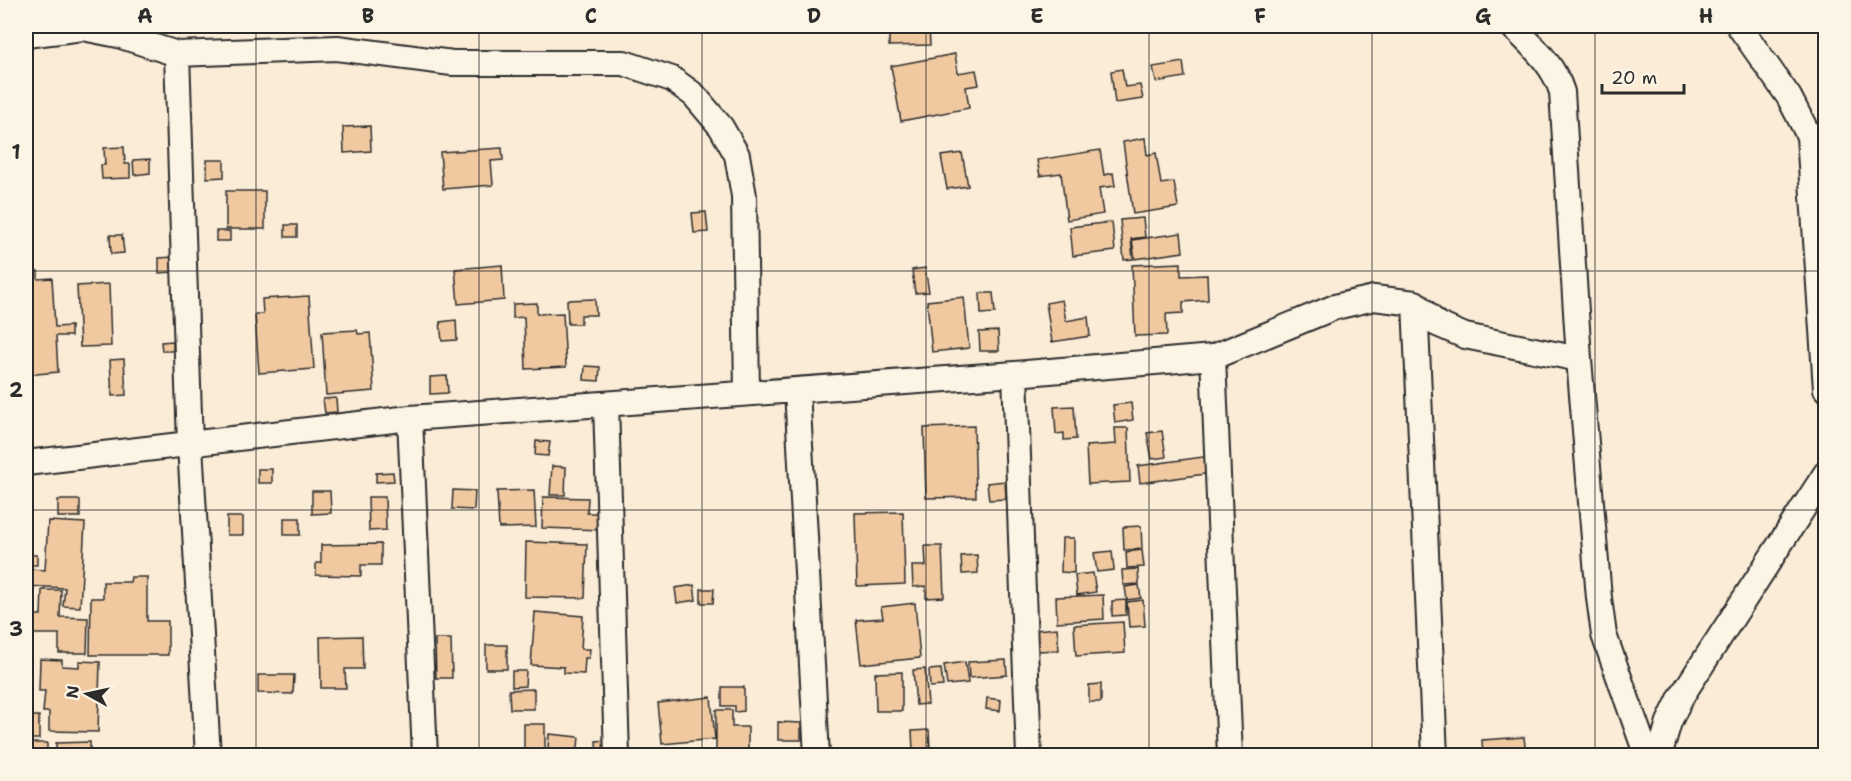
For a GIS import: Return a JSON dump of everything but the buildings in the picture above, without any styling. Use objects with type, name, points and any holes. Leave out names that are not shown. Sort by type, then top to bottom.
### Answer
[{"type":"street","points":[[1512,26],[1547,61],[1557,75],[1562,92],[1579,359],[1599,598],[1604,635],[1647,756]]},
{"type":"street","points":[[1740,26],[1789,97],[1809,136],[1826,389]]},
{"type":"street","points":[[26,35],[83,28],[116,30],[177,54],[337,48],[452,63],[624,63],[672,80],[694,95],[701,103],[721,127],[736,155],[744,196],[747,393]]},
{"type":"street","points":[[177,54],[190,445],[207,756]]},
{"type":"street","points":[[26,464],[410,418],[1014,374],[1213,357],[1335,307],[1374,298],[1415,303],[1437,324],[1465,336],[1579,359]]},
{"type":"street","points":[[1415,303],[1435,756]]},
{"type":"street","points":[[1213,357],[1230,756]]},
{"type":"street","points":[[1014,374],[1029,756]]},
{"type":"street","points":[[797,390],[816,756]]},
{"type":"street","points":[[606,404],[617,756]]},
{"type":"street","points":[[410,418],[425,756]]},
{"type":"street","points":[[1659,756],[1669,722],[1681,697],[1826,472]]}]
